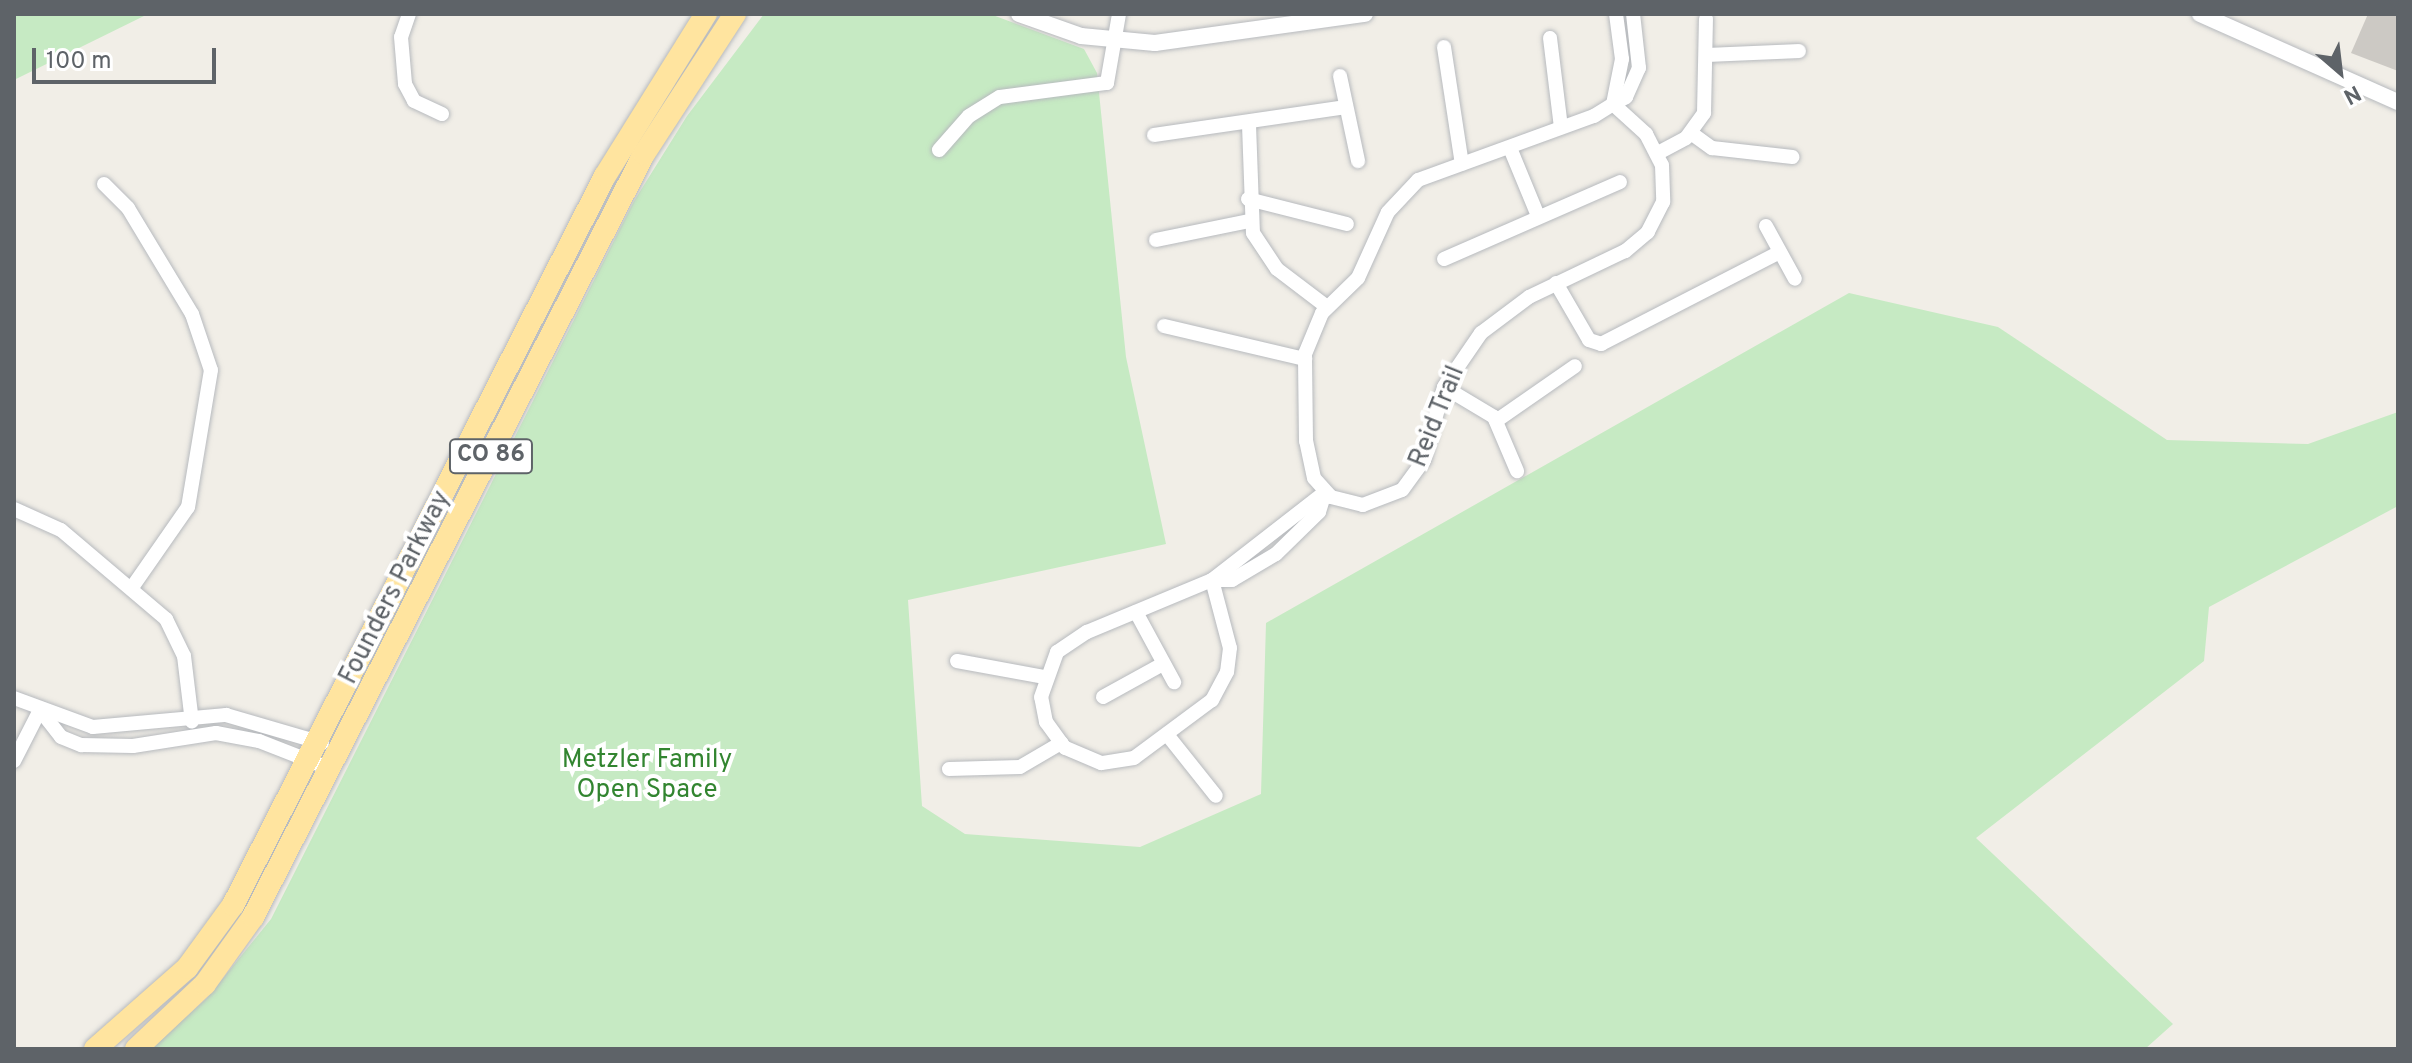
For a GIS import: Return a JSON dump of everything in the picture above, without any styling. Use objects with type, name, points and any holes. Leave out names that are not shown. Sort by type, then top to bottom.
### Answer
[{"type":"highway","name":"Founders Parkway","points":[[95,1049],[203,949],[245,884],[605,176],[706,14]]},
{"type":"highway","name":"Founders Parkway","points":[[136,1049],[222,963],[338,761],[644,154],[735,14]]},
{"type":"street","points":[[409,14],[401,37],[405,84],[414,101],[442,114]]},
{"type":"street","points":[[1019,14],[1116,42],[1178,41],[1365,14]]},
{"type":"street","points":[[939,150],[969,116],[1000,97],[1107,83],[1119,14]]},
{"type":"street","points":[[1613,104],[1622,59],[1616,14]]},
{"type":"street","points":[[1212,580],[1230,640],[1227,672],[1204,710],[1143,754],[1110,763],[1084,759],[1061,743],[1043,713],[1044,677],[1070,641],[1212,580],[1325,492],[1307,459],[1305,359],[1327,307],[1358,278],[1402,193],[1426,176],[1510,148],[1613,104],[1637,80],[1633,14]]},
{"type":"street","points":[[2200,14],[2231,20],[2398,102]]},
{"type":"street","points":[[1613,104],[1658,153],[1691,133],[1707,105],[1706,19]]},
{"type":"street","points":[[1550,38],[1561,127]]},
{"type":"street","points":[[1444,47],[1462,164]]},
{"type":"street","points":[[1708,55],[1799,51]]},
{"type":"street","points":[[1340,76],[1358,161]]},
{"type":"street","points":[[1154,135],[1249,125],[1346,107]]},
{"type":"street","points":[[1249,125],[1254,165],[1248,199],[1249,221],[1277,269],[1327,307]]},
{"type":"street","points":[[1691,133],[1712,148],[1792,157]]},
{"type":"street","points":[[1510,148],[1538,216]]},
{"type":"street","name":"Reid Trail","points":[[1325,492],[1363,505],[1402,490],[1424,460],[1444,387],[1481,333],[1556,283],[1625,251],[1648,232],[1664,192],[1658,153]]},
{"type":"street","points":[[1444,259],[1620,182]]},
{"type":"street","points":[[104,184],[128,208],[192,314],[211,370],[188,507],[133,586]]},
{"type":"street","points":[[1248,199],[1347,224]]},
{"type":"street","points":[[1156,240],[1249,221]]},
{"type":"street","points":[[1766,226],[1795,279]]},
{"type":"street","points":[[1556,283],[1589,340],[1601,344],[1780,252]]},
{"type":"street","points":[[1164,326],[1305,359]]},
{"type":"street","points":[[1496,421],[1575,366]]},
{"type":"street","points":[[1444,387],[1496,421],[1517,471]]},
{"type":"street","points":[[14,509],[61,530],[133,586],[166,619],[179,643],[193,734]]},
{"type":"street","points":[[1136,612],[1174,682]]},
{"type":"street","points":[[957,661],[1044,677]]},
{"type":"street","points":[[1103,697],[1163,664]]},
{"type":"street","points":[[14,698],[40,710],[108,729],[191,715],[249,718],[338,761]]},
{"type":"street","points":[[40,710],[54,732],[81,745],[133,746],[193,734],[241,737],[314,750],[338,761]]},
{"type":"street","points":[[14,761],[40,710]]},
{"type":"street","points":[[1169,737],[1216,796]]},
{"type":"street","points":[[949,769],[1020,767],[1061,743]]},
{"type":"green space","points":[[14,14],[148,14],[14,80]]},
{"type":"green space","name":"Metzler Family Open Space","points":[[764,14],[990,14],[1084,49],[1097,73],[1126,357],[1166,544],[908,600],[922,806],[965,834],[1140,847],[1261,794],[1266,623],[1849,293],[1998,327],[2167,440],[2308,444],[2398,412],[2398,506],[2209,607],[2204,661],[1976,838],[2173,1024],[2145,1049],[150,1049],[207,998],[271,919],[634,201],[687,116]]},
{"type":"building","points":[[2368,14],[2398,14],[2398,71],[2351,53]]}]
